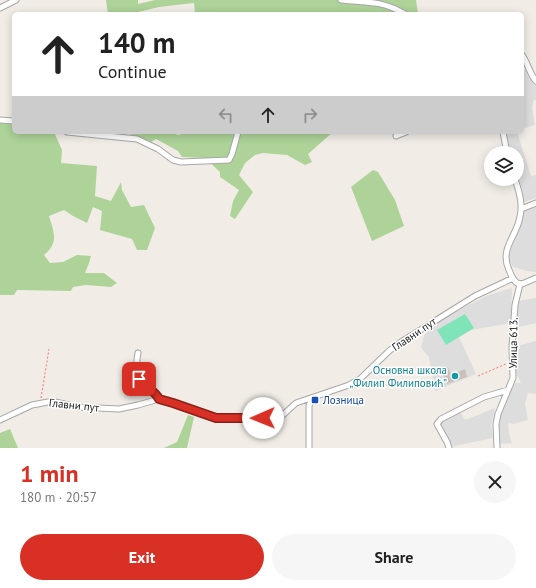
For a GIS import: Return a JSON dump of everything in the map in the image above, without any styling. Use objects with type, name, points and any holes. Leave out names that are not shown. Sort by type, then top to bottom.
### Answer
[{"type":"street","points":[[0,8],[16,0]]},
{"type":"street","points":[[341,0],[378,2],[392,6],[402,12]]},
{"type":"street","points":[[524,58],[531,74],[536,81]]},
{"type":"street","points":[[0,120],[12,121]]},
{"type":"street","points":[[88,134],[137,139],[158,149],[172,160],[181,162],[229,160],[237,134]]},
{"type":"street","points":[[396,136],[401,134]]},
{"type":"street","points":[[503,134],[506,146]]},
{"type":"street","points":[[517,186],[521,200],[521,209],[519,221],[510,242],[506,258],[507,266],[513,278],[520,284],[536,278]]},
{"type":"street","points":[[521,209],[536,203]]},
{"type":"street","name":"Главни пут","points":[[0,420],[32,405],[40,403],[55,402],[78,407],[119,409],[138,406],[159,399],[169,401],[216,418],[276,418],[284,414],[296,403],[349,385],[360,379],[389,351],[401,342],[475,296],[513,278]]},
{"type":"street","name":"Улица 613.","points":[[497,448],[496,424],[498,414],[513,378],[512,361],[515,305],[520,284]]},
{"type":"street","points":[[138,353],[137,364],[139,379],[142,385],[157,395],[159,399]]},
{"type":"street","points":[[449,448],[437,424],[441,419],[484,397],[508,390]]},
{"type":"street","points":[[309,448],[309,406],[312,398]]},
{"type":"path","points":[[40,403],[49,348]]},
{"type":"path","points":[[478,376],[512,361]]},
{"type":"shaded area","points":[[524,70],[536,85],[536,100],[534,100],[532,107],[535,125],[524,128]]},
{"type":"shaded area","points":[[504,134],[518,134],[521,146],[507,146]]},
{"type":"shaded area","points":[[524,154],[531,176],[536,175],[536,198],[518,204],[515,186],[524,186]]},
{"type":"shaded area","points":[[536,203],[536,272],[513,267],[507,257],[513,240],[519,208]]},
{"type":"shaded area","points":[[512,288],[511,323],[471,330],[459,337],[476,374],[435,391],[429,357],[421,348],[426,332],[443,319],[486,296]]},
{"type":"shaded area","points":[[536,298],[536,323],[515,328],[517,301]]},
{"type":"shaded area","points":[[536,341],[536,394],[528,393],[525,404],[528,420],[513,424],[508,423],[512,443],[497,444],[501,405],[515,383],[521,383],[514,368],[514,347]]},
{"type":"shaded area","points":[[495,408],[491,425],[493,438],[450,447],[440,429],[440,420],[459,410],[465,420]]},
{"type":"green space","points":[[106,0],[138,0],[138,4],[155,0],[416,0],[418,12],[195,12],[194,3],[159,7],[138,12],[108,12]]},
{"type":"green space","points":[[0,123],[12,124],[12,134],[55,134],[62,150],[61,163],[97,166],[95,196],[111,201],[121,182],[122,190],[131,207],[144,205],[155,228],[147,250],[137,250],[132,239],[100,230],[102,211],[93,207],[87,223],[64,210],[49,216],[54,237],[52,246],[44,255],[50,263],[63,262],[77,255],[91,256],[85,273],[104,273],[117,283],[111,287],[86,285],[73,287],[71,291],[17,290],[14,295],[0,295]]},
{"type":"green space","points":[[130,134],[331,134],[308,154],[312,162],[305,165],[287,155],[263,153],[255,155],[245,163],[239,175],[253,192],[235,219],[230,216],[233,201],[239,190],[220,177],[220,172],[205,158],[182,157],[178,151],[156,139],[151,142]]},
{"type":"green space","points":[[373,170],[378,172],[395,200],[404,226],[372,241],[351,187]]},
{"type":"green space","points":[[465,314],[474,328],[446,345],[437,330]]},
{"type":"green space","points":[[188,415],[194,417],[187,448],[164,448],[177,442]]},
{"type":"green space","points":[[10,429],[18,448],[0,448],[0,433]]},
{"type":"building","name":"Основна школа „Филип Филиповић”","points":[[448,367],[451,375],[465,369],[467,377],[447,384],[441,370]]},
{"type":"place","name":"Основна школа „Филип Филиповић”","points":[[455,376]]},
{"type":"place","name":"Лозница","points":[[315,400]]},
{"type":"route","points":[[139,379],[142,385],[157,395],[159,399],[216,418],[263,418]]}]
